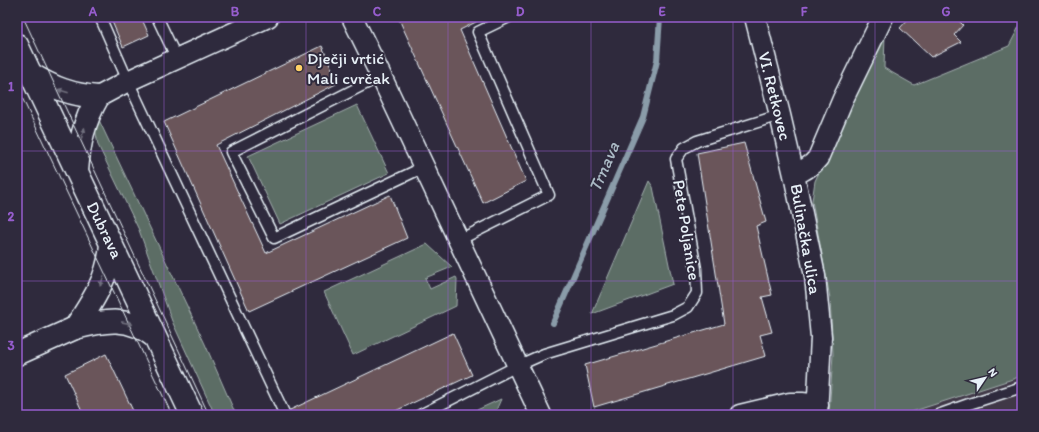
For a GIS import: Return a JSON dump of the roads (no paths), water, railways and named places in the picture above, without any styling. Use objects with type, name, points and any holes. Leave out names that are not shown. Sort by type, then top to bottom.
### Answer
[{"type":"main road","name":"Dubrava","points":[[17,45],[192,415]]},
{"type":"main road","points":[[30,74],[56,89],[78,95],[98,97],[89,114],[80,140],[76,171]]},
{"type":"main road","points":[[75,328],[100,288],[108,264],[111,244]]},
{"type":"main road","points":[[17,354],[75,328],[96,322],[115,321],[128,323],[146,330],[156,337]]},
{"type":"street","points":[[98,97],[128,81],[268,17]]},
{"type":"street","points":[[352,17],[541,415]]},
{"type":"street","name":"VI. Retkovec","points":[[755,17],[794,175]]},
{"type":"street","name":"Bulinačka ulica","points":[[818,410],[821,338],[815,276],[794,175],[807,169],[814,164],[818,158],[843,99],[883,17]]},
{"type":"street","points":[[740,415],[790,403],[802,403],[818,410]]},
{"type":"lane","points":[[100,17],[128,81],[285,415]]},
{"type":"lane","points":[[157,17],[177,59]]},
{"type":"lane","points":[[459,240],[549,195],[478,32],[509,17]]},
{"type":"lane","points":[[381,76],[231,152],[274,238],[424,167]]},
{"type":"lane","name":"Pete Poljanice","points":[[420,415],[544,354],[673,314],[688,307],[697,293],[696,269],[676,159],[684,148],[697,141],[780,115]]},
{"type":"lane","points":[[938,415],[1022,387]]},
{"type":"waterway","name":"Trnava","points":[[553,323],[643,117],[657,61],[660,17]]},
{"type":"tram line","points":[[23,17],[209,415]]},
{"type":"tram line","points":[[17,87],[172,415]]},
{"type":"place","name":"Dječji vrtić Mali cvrčak","points":[[299,68]]}]
